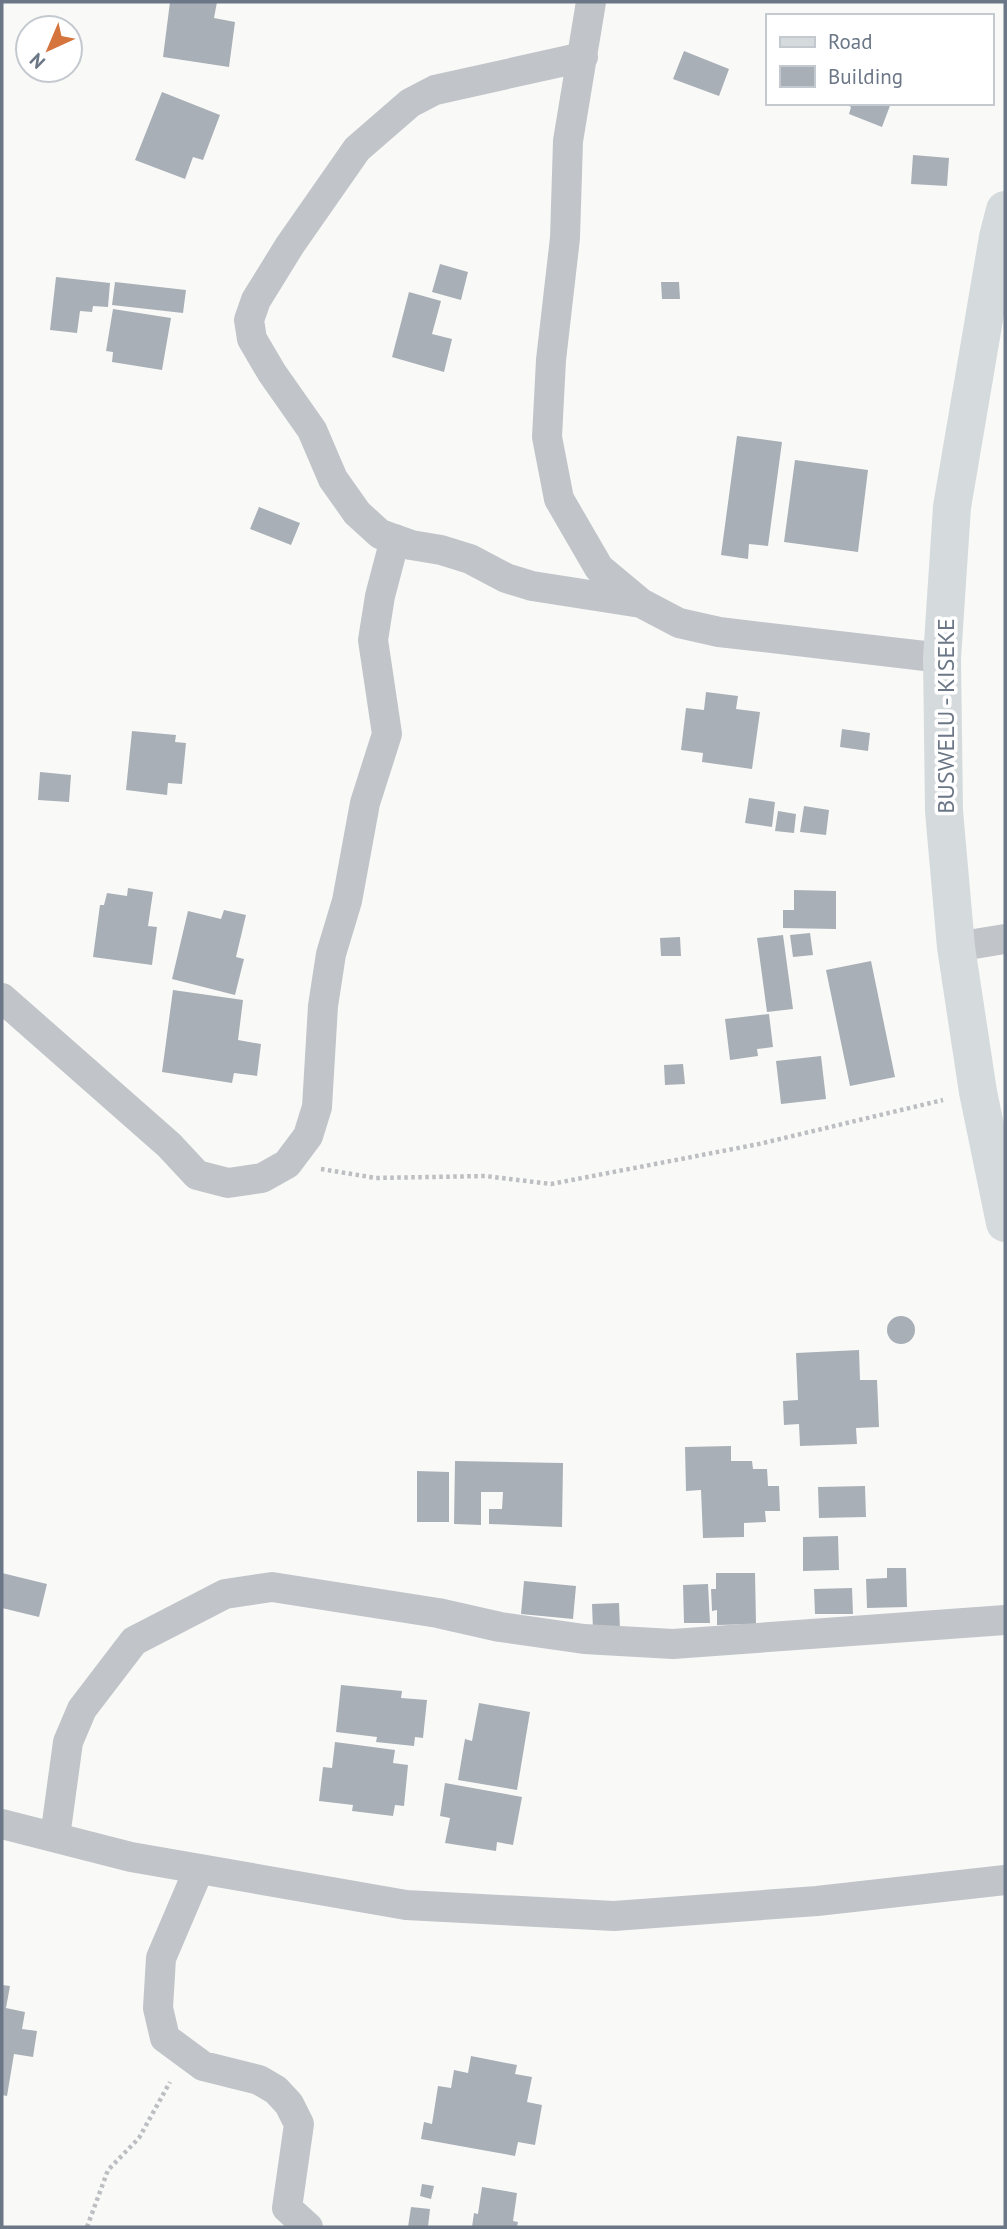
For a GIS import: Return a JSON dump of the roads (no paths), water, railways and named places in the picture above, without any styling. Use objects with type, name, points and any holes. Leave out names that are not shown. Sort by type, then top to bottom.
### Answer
[{"type":"main road","name":"BUSWELU - KISEKE","points":[[1003,229],[952,507],[942,658],[944,811],[956,947],[978,1092],[1005,1223]]},
{"type":"street","points":[[591,2],[568,141],[565,238],[551,360],[547,437],[559,499],[599,568],[641,603],[679,623],[719,632],[942,658]]},
{"type":"street","points":[[583,57],[435,90],[410,103],[356,149],[297,234],[256,300],[249,320],[252,339],[312,430],[333,479],[357,513],[380,534],[470,559],[506,578],[532,586],[641,603]]},
{"type":"street","points":[[2,998],[169,1145],[197,1175],[228,1183],[262,1178],[287,1164],[308,1136],[317,1108],[323,1006],[331,954],[347,901],[365,803],[387,734],[373,640],[380,596],[395,539]]},
{"type":"street","points":[[956,947],[1005,939]]},
{"type":"street","points":[[55,1837],[68,1742],[82,1709],[134,1641],[225,1594],[272,1587],[584,1639],[673,1644],[1005,1620]]},
{"type":"street","points":[[2,1824],[131,1857],[406,1905],[614,1916],[817,1900],[1005,1880]]},
{"type":"street","points":[[199,1869],[161,1958],[158,2008],[165,2038],[203,2066],[259,2080],[276,2090],[289,2104],[299,2124],[288,2208],[309,2227]]}]
